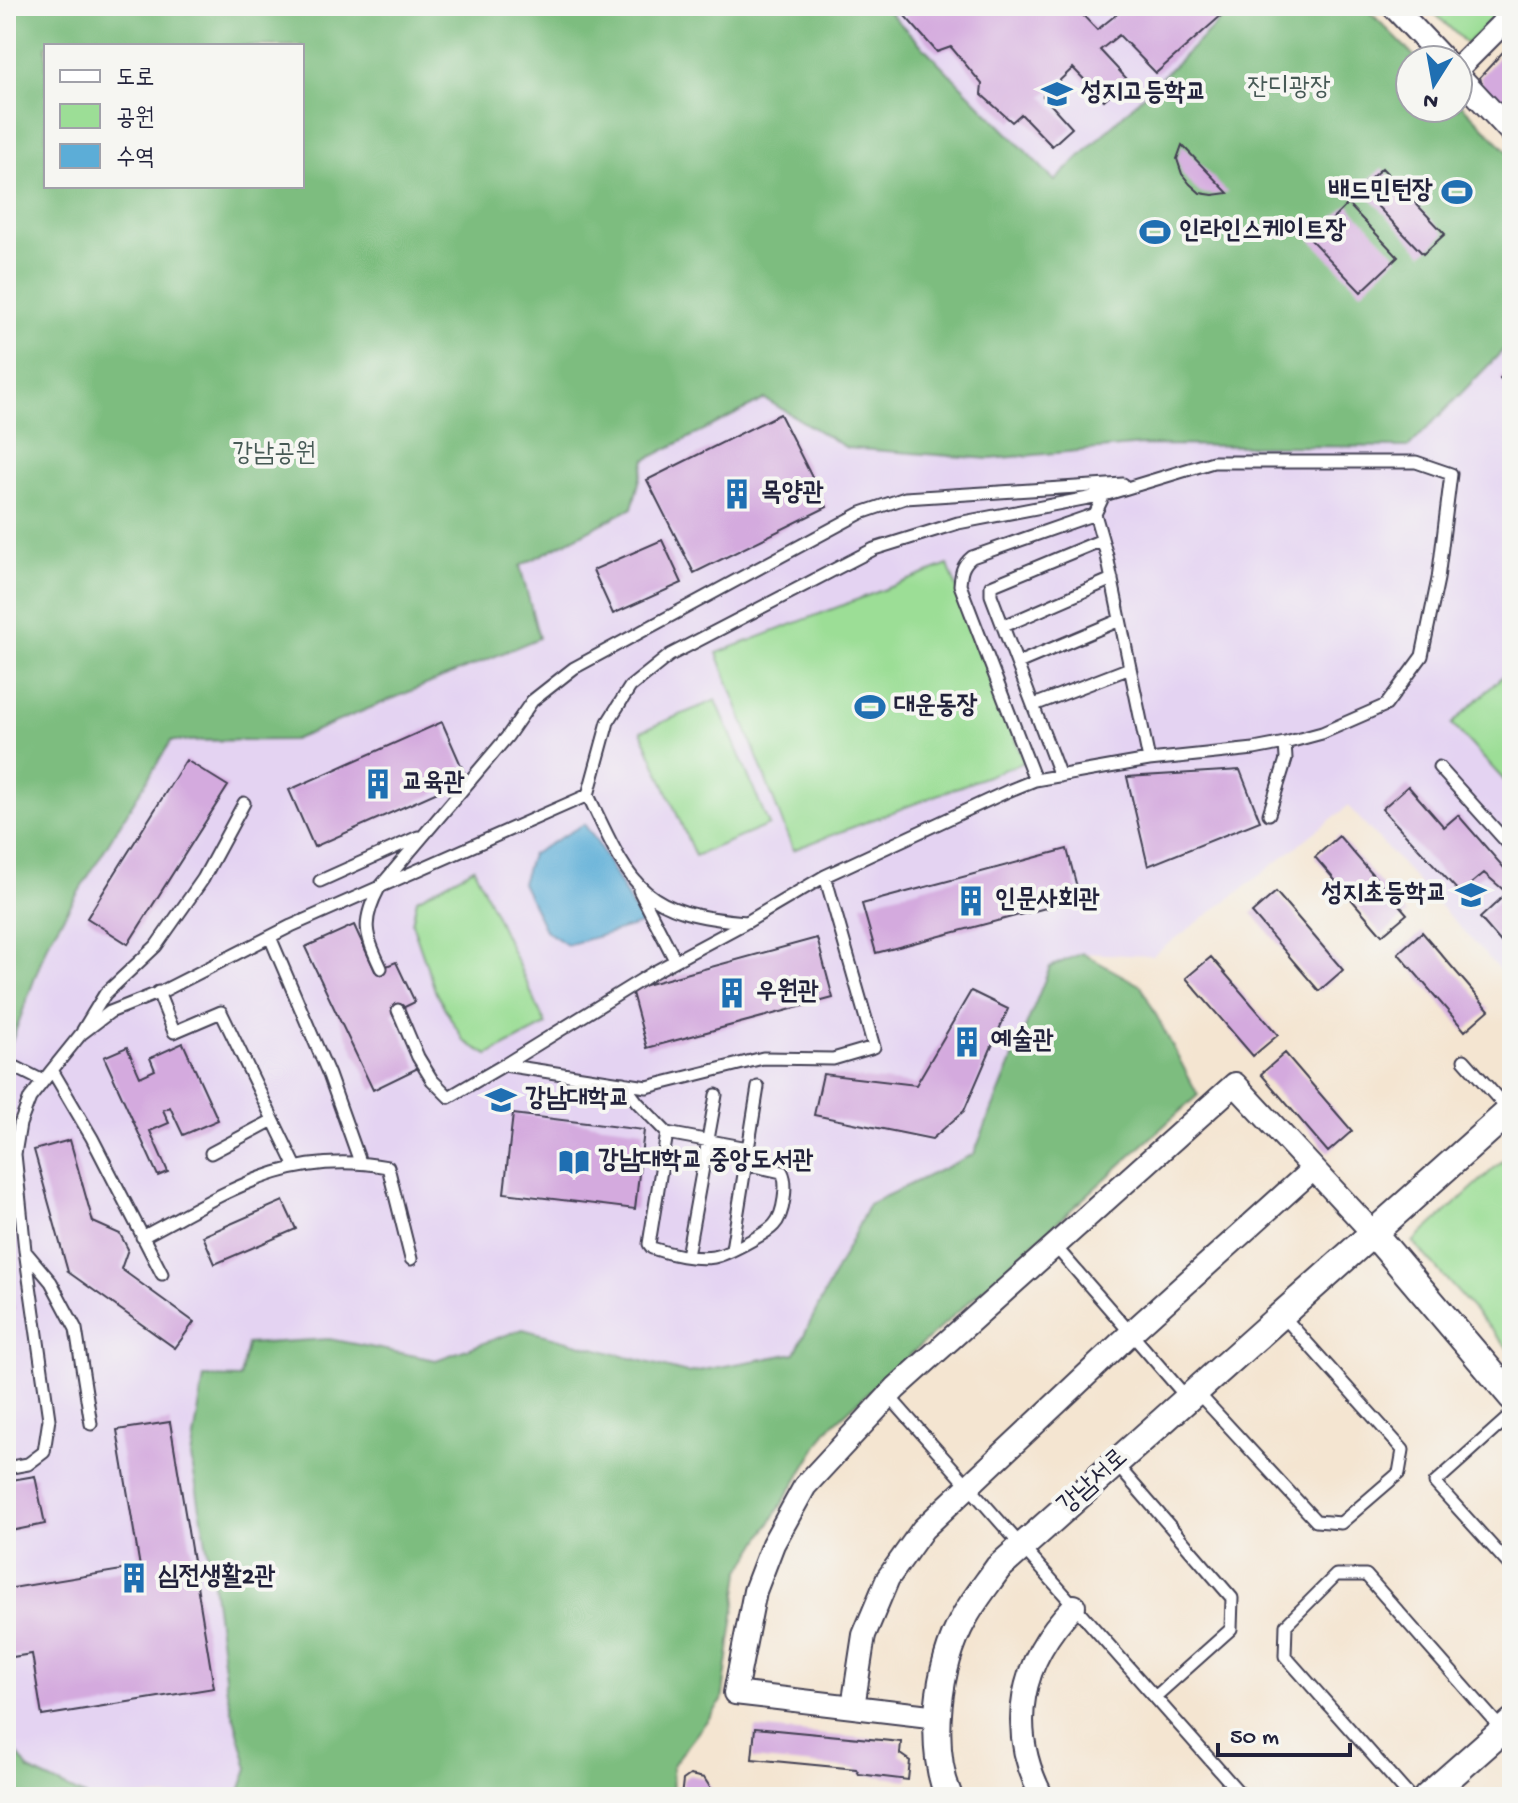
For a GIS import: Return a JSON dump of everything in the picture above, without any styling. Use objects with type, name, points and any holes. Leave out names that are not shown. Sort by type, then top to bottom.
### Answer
[{"type":"street","points":[[1393,6],[1429,44]]},
{"type":"street","points":[[1474,52],[1512,14]]},
{"type":"street","points":[[1474,92],[1512,133]]},
{"type":"street","points":[[938,1717],[735,1693],[755,1591],[773,1544],[805,1486],[889,1396],[1235,1084],[1374,1234],[1512,1397]]},
{"type":"street","name":"강남서로","points":[[949,1797],[941,1776],[938,1717],[943,1673],[963,1620],[998,1568],[1511,1110]]},
{"type":"street","points":[[853,1707],[864,1635],[888,1578],[923,1529],[1131,1333],[1313,1169]]},
{"type":"street","points":[[1042,1797],[1024,1751],[1021,1709],[1029,1674],[1043,1643],[1074,1606]]},
{"type":"street","points":[[1427,1797],[1509,1731]]},
{"type":"lane","points":[[398,1010],[432,1080],[449,1097],[675,960],[825,876],[1035,780],[1149,760],[1285,743],[1322,733],[1386,705],[1422,656],[1438,579],[1451,474],[1416,462],[1213,462],[1104,495],[958,523],[874,549],[670,655],[630,687],[608,722],[588,795],[621,863],[636,885],[675,960]]},
{"type":"lane","points":[[381,968],[366,929],[368,909],[379,888],[507,737],[532,701],[574,668],[861,513],[905,498],[1140,483]]},
{"type":"lane","points":[[1104,495],[1095,514],[1112,579],[1149,760]]},
{"type":"lane","points":[[1035,780],[960,585],[961,572],[972,557],[1095,514]]},
{"type":"lane","points":[[1060,776],[991,595],[991,586],[1102,540]]},
{"type":"lane","points":[[1004,626],[1112,579]]},
{"type":"lane","points":[[1018,663],[1120,620]]},
{"type":"lane","points":[[1034,705],[1130,668]]},
{"type":"lane","points":[[1269,814],[1286,759],[1285,743]]},
{"type":"lane","points":[[1439,767],[1512,848]]},
{"type":"lane","points":[[81,1034],[110,1012],[588,795]]},
{"type":"lane","points":[[6,1468],[28,1464],[44,1452],[49,1419],[15,1154],[20,1124],[30,1098],[81,1034],[105,994],[156,946],[203,879],[244,803]]},
{"type":"lane","points":[[320,881],[423,835]]},
{"type":"lane","points":[[504,1065],[647,1087],[763,1058],[833,1059],[874,1047],[825,876]]},
{"type":"lane","points":[[636,885],[658,901],[685,914],[747,922]]},
{"type":"lane","points":[[270,937],[329,1075],[360,1162]]},
{"type":"lane","points":[[158,992],[174,1032],[221,1012],[296,1167]]},
{"type":"lane","points":[[1464,1060],[1511,1110]]},
{"type":"lane","points":[[6,1066],[43,1081]]},
{"type":"lane","points":[[52,1070],[92,1138],[162,1274]]},
{"type":"lane","points":[[623,1083],[667,1133],[748,1148]]},
{"type":"lane","points":[[732,1249],[758,1087]]},
{"type":"lane","points":[[687,1256],[716,1095]]},
{"type":"lane","points":[[211,1153],[273,1120]]},
{"type":"lane","points":[[667,1133],[649,1244],[657,1250],[687,1256],[717,1257],[773,1227],[779,1218],[785,1179],[782,1172],[745,1164]]},
{"type":"lane","points":[[142,1237],[257,1178],[296,1167],[360,1162],[388,1167],[411,1259]]},
{"type":"lane","points":[[1055,1246],[1131,1333],[1316,1521],[1341,1523],[1399,1473],[1403,1450],[1283,1316]]},
{"type":"lane","points":[[25,1250],[51,1282],[76,1329],[91,1424]]},
{"type":"lane","points":[[889,1396],[1243,1797]]},
{"type":"lane","points":[[1512,1414],[1435,1483],[1512,1568]]},
{"type":"lane","points":[[1116,1464],[1232,1598],[1231,1629],[1155,1697]]},
{"type":"lane","points":[[1410,1797],[1285,1656],[1286,1625],[1336,1575],[1366,1575],[1509,1731]]},
{"type":"shaded area","name":"성지고등학교","points":[[883,6],[1235,6],[1055,181]]},
{"type":"shaded area","name":"강남대학교","points":[[1512,341],[1512,984],[1348,806],[1152,956],[1082,953],[1050,967],[974,1154],[869,1204],[795,1353],[687,1374],[523,1329],[436,1360],[329,1339],[212,1576],[227,1692],[248,1768],[238,1797],[86,1797],[29,1770],[6,1737],[6,1046],[10,1046],[48,942],[171,740],[293,740],[539,638],[519,567],[632,508],[645,460],[765,399],[847,448],[990,459],[1142,445],[1409,447]]},
{"type":"green space","name":"강남공원","points":[[6,6],[883,6],[1055,181],[1235,6],[1364,6],[1402,44],[1394,44],[1394,124],[1474,124],[1474,117],[1512,156],[1512,341],[1409,447],[1142,445],[990,459],[847,448],[765,399],[645,460],[632,508],[520,566],[539,638],[293,740],[171,741],[48,942],[10,1046],[6,1046]]},
{"type":"green space","points":[[1427,6],[1504,6],[1467,44]]},
{"type":"green space","name":"대운동장","points":[[948,565],[1024,762],[793,850],[717,653]]},
{"type":"green space","points":[[1512,667],[1512,789],[1452,724]]},
{"type":"green space","points":[[716,700],[769,825],[695,856],[641,731]]},
{"type":"green space","points":[[474,868],[546,1025],[488,1055],[464,1041],[436,993],[412,923],[417,899]]},
{"type":"green space","points":[[1082,953],[1141,986],[1198,1095],[828,1429],[740,1572],[722,1701],[672,1766],[673,1797],[238,1797],[248,1768],[227,1692],[212,1576],[191,1457],[204,1377],[240,1378],[247,1344],[329,1339],[436,1360],[523,1329],[687,1373],[795,1353],[869,1204],[974,1154],[1050,967]]},
{"type":"green space","points":[[1512,1152],[1512,1353],[1413,1242]]},
{"type":"green space","points":[[6,1737],[29,1770],[86,1797],[6,1797]]},
{"type":"water","points":[[584,824],[642,924],[567,945],[545,930],[522,883],[531,855]]},
{"type":"building","name":"성지고등학교","points":[[911,6],[1074,6],[1097,30],[1127,6],[1216,6],[1223,14],[1156,73],[1119,35],[1100,50],[1127,79],[1104,100],[1073,68],[1043,96],[1072,128],[1052,146],[1021,114],[1012,122],[981,94],[982,84],[951,47],[937,52],[905,16],[913,8]]},
{"type":"building","points":[[1512,42],[1512,115],[1483,90],[1480,77]]},
{"type":"building","points":[[1182,145],[1228,193],[1200,193],[1190,184],[1182,174],[1177,159]]},
{"type":"building","points":[[1382,168],[1445,234],[1423,254],[1360,188]]},
{"type":"building","points":[[1348,204],[1398,257],[1361,292],[1311,240]]},
{"type":"building","points":[[1512,367],[1512,391],[1500,378]]},
{"type":"building","name":"목양관","points":[[780,414],[827,507],[694,573],[647,480]]},
{"type":"building","points":[[662,540],[682,583],[613,614],[593,570]]},
{"type":"building","name":"교육관","points":[[442,722],[467,779],[314,847],[289,790]]},
{"type":"building","points":[[186,760],[228,786],[128,944],[87,918]]},
{"type":"building","points":[[1240,770],[1260,821],[1148,866],[1127,777]]},
{"type":"building","points":[[1408,786],[1444,827],[1458,815],[1512,877],[1512,955],[1480,918],[1507,893],[1484,873],[1460,893],[1382,809]]},
{"type":"building","points":[[1339,836],[1407,914],[1382,935],[1315,857]]},
{"type":"building","name":"인문사회관","points":[[1067,849],[1080,899],[876,953],[862,904]]},
{"type":"building","points":[[1276,892],[1343,970],[1319,991],[1252,913]]},
{"type":"building","points":[[354,925],[375,971],[396,962],[415,1002],[392,1013],[418,1068],[373,1090],[305,947]]},
{"type":"building","points":[[1422,932],[1489,1010],[1465,1031],[1398,953]]},
{"type":"building","name":"우원관","points":[[817,938],[833,998],[647,1048],[631,989]]},
{"type":"building","points":[[1211,957],[1278,1035],[1253,1056],[1186,978]]},
{"type":"building","name":"예술관","points":[[971,991],[1008,1009],[964,1111],[932,1139],[814,1115],[823,1074],[916,1085]]},
{"type":"building","points":[[183,1043],[218,1120],[183,1135],[170,1107],[163,1110],[169,1123],[150,1131],[168,1172],[158,1176],[104,1057],[127,1047],[140,1077],[155,1070],[150,1058]]},
{"type":"building","points":[[1285,1053],[1352,1131],[1328,1152],[1261,1074]]},
{"type":"building","name":"강남대학교 중앙도서관","points":[[513,1114],[644,1130],[635,1209],[504,1193]]},
{"type":"building","points":[[70,1140],[93,1222],[120,1234],[128,1249],[121,1269],[194,1322],[175,1348],[68,1272],[34,1150]]},
{"type":"building","points":[[283,1201],[296,1229],[215,1264],[203,1236]]},
{"type":"building","points":[[6,1278],[15,1310],[6,1313]]},
{"type":"building","name":"심전생활2관","points":[[170,1422],[214,1688],[42,1716],[32,1654],[6,1658],[6,1589],[140,1567],[117,1430]]},
{"type":"building","points":[[35,1476],[45,1524],[6,1532],[6,1481]]},
{"type":"building","points":[[755,1728],[901,1742],[900,1754],[910,1761],[908,1780],[859,1774],[856,1769],[752,1759]]},
{"type":"building","points":[[690,1775],[704,1778],[714,1793],[725,1794],[725,1797],[681,1797],[683,1780]]},
{"type":"place","name":"성지고등학교","points":[[1057,94]]},
{"type":"place","name":"배드민턴장","points":[[1457,192]]},
{"type":"place","name":"인라인스케이트장","points":[[1155,232]]},
{"type":"place","name":"목양관","points":[[737,494]]},
{"type":"place","name":"대운동장","points":[[870,707]]},
{"type":"place","name":"교육관","points":[[378,784]]},
{"type":"place","name":"성지초등학교","points":[[1471,895]]},
{"type":"place","name":"인문사회관","points":[[971,901]]},
{"type":"place","name":"우원관","points":[[732,993]]},
{"type":"place","name":"예술관","points":[[967,1042]]},
{"type":"place","name":"강남대학교","points":[[501,1100]]},
{"type":"place","name":"강남대학교 중앙도서관","points":[[574,1162]]},
{"type":"place","name":"심전생활2관","points":[[134,1578]]},
{"type":"park label","name":"잔디광장","points":[[1289,89]]}]
